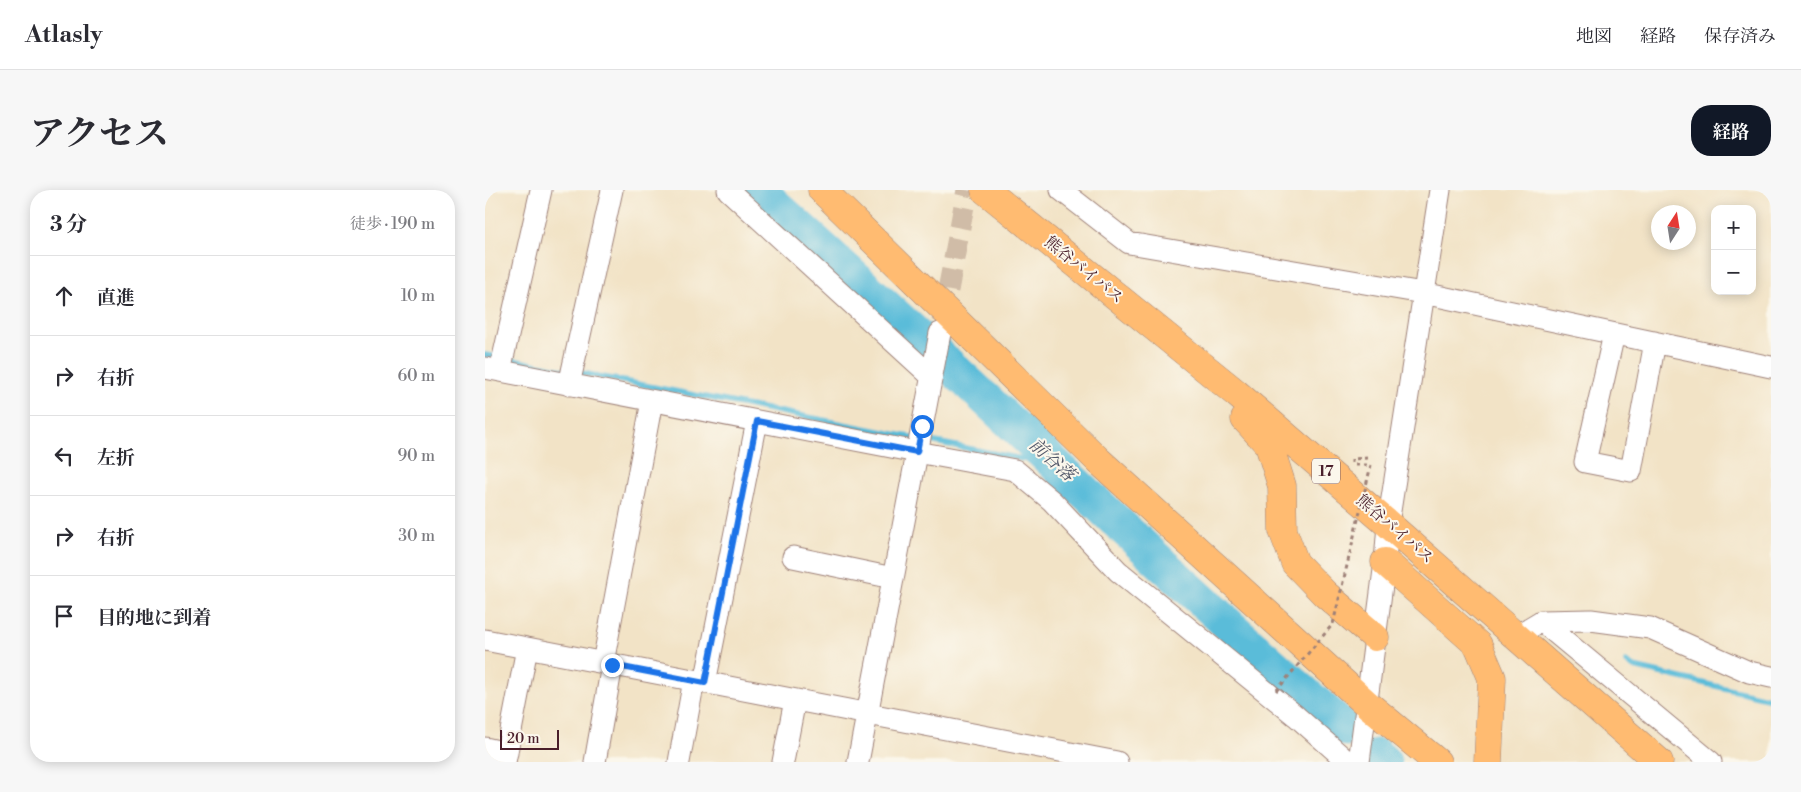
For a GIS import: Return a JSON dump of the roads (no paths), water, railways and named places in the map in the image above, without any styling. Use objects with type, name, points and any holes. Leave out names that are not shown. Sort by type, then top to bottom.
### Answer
[{"type":"highway","points":[[822,190],[1099,461],[1367,704],[1437,762]]},
{"type":"highway","name":"熊谷バイパス","points":[[985,190],[1236,393],[1659,762]]},
{"type":"highway","points":[[1236,393],[1240,413],[1269,445],[1282,486],[1283,531],[1295,563],[1325,594],[1375,638]]},
{"type":"highway","points":[[1385,562],[1478,644],[1492,678],[1488,762]]},
{"type":"street","points":[[541,190],[493,370],[1015,470],[1052,501],[1118,572],[1296,716],[1348,762]]},
{"type":"street","points":[[569,385],[612,190]]},
{"type":"street","points":[[729,190],[933,376]]},
{"type":"street","points":[[1061,190],[1129,243],[1423,293],[1771,367]]},
{"type":"street","points":[[1359,762],[1385,562],[1388,524],[1440,190]]},
{"type":"street","points":[[858,762],[940,333]]},
{"type":"street","points":[[1614,334],[1585,462],[1631,471],[1655,342]]},
{"type":"street","points":[[595,762],[607,664],[652,401]]},
{"type":"street","points":[[679,762],[700,682],[757,421]]},
{"type":"street","points":[[793,557],[893,578]]},
{"type":"street","points":[[1516,636],[1541,621],[1591,620],[1650,628],[1749,672],[1771,677]]},
{"type":"street","points":[[1541,621],[1711,762]]},
{"type":"street","points":[[485,640],[1117,762]]},
{"type":"street","points":[[485,748],[506,757],[527,648]]},
{"type":"street","points":[[783,762],[795,700]]},
{"type":"waterway","name":"前谷落","points":[[758,190],[906,324],[1197,596],[1346,729]]},
{"type":"waterway","points":[[485,355],[499,357]]},
{"type":"waterway","points":[[508,359],[568,371]]},
{"type":"waterway","points":[[577,372],[1058,466]]},
{"type":"waterway","points":[[1626,662],[1634,667],[1771,699]]},
{"type":"waterway","name":"前谷落","points":[[1377,756],[1384,762]]},
{"type":"tunnel","points":[[942,322],[967,190]]}]
